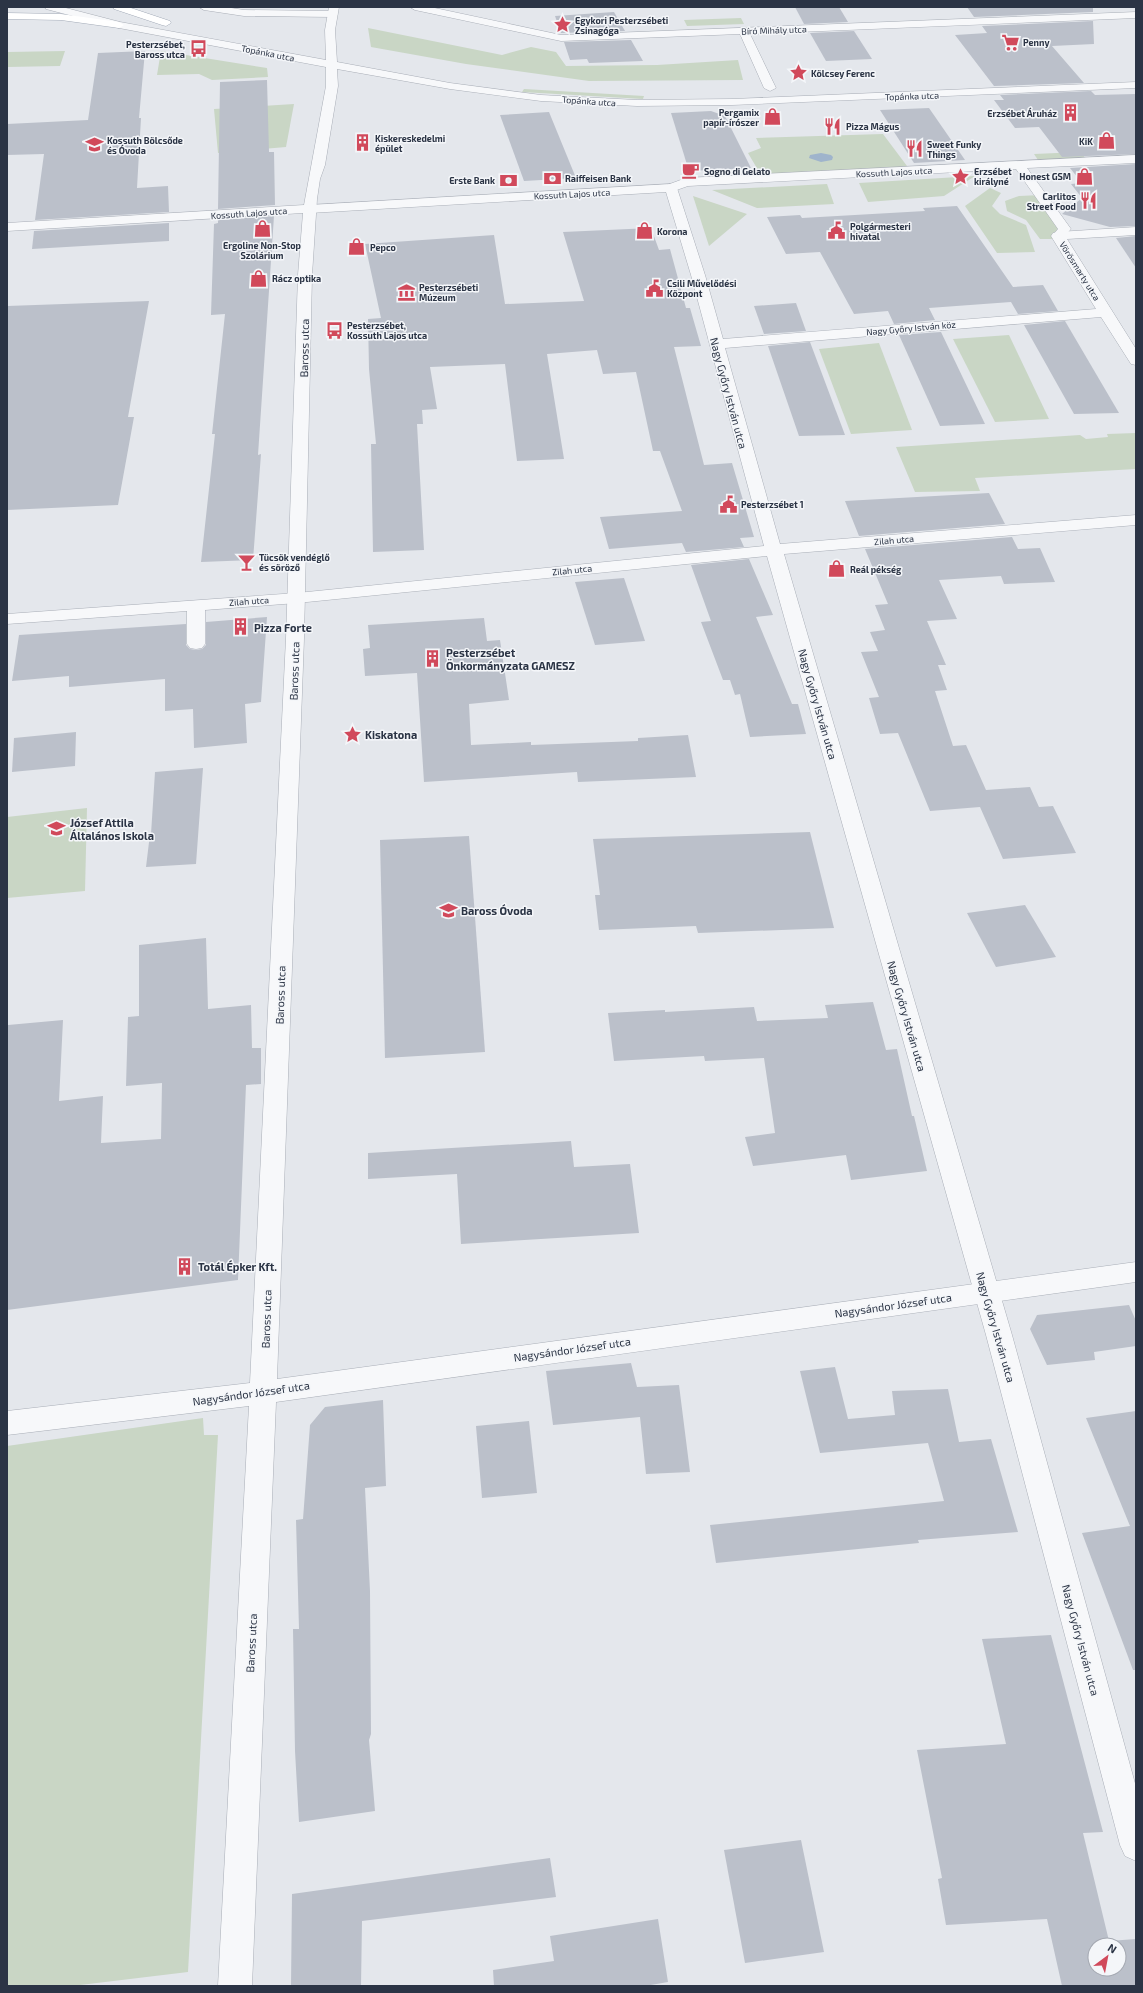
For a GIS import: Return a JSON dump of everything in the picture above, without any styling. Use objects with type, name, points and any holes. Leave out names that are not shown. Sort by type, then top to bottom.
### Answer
[{"type":"main road","points":[[118,7],[166,24]]},
{"type":"main road","points":[[7,16],[61,17],[118,25]]},
{"type":"street","name":"Topánka utca","points":[[50,7],[118,25],[332,60],[535,87],[643,93],[734,90]]},
{"type":"street","name":"Topánka utca","points":[[86,7],[332,60],[492,92],[541,98],[637,104],[896,96],[1136,85]]},
{"type":"street","points":[[204,7],[244,14],[333,11]]},
{"type":"street","name":"Bíró Mihály utca","points":[[415,7],[561,38],[744,32],[1136,15]]},
{"type":"street","name":"Baross utca","points":[[235,1986],[263,1392],[297,598],[305,275],[314,179],[319,165],[332,86],[330,30],[333,11]]},
{"type":"street","points":[[744,32],[770,88]]},
{"type":"street","points":[[755,89],[784,87]]},
{"type":"street","name":"Kossuth Lajos utca","points":[[7,227],[671,188],[686,182],[1136,159]]},
{"type":"street","name":"Vörösmarty utca","points":[[1020,166],[1065,229],[1058,236],[1136,361]]},
{"type":"street","name":"Nagy Győry István utca","points":[[671,188],[698,275],[770,541],[774,550],[985,1292],[999,1335],[1136,1845]]},
{"type":"street","points":[[1058,236],[1136,231]]},
{"type":"street","name":"Nagy Győry István köz","points":[[716,344],[1106,312]]},
{"type":"street","name":"Zilah utca","points":[[7,618],[297,598],[774,550],[1136,520]]},
{"type":"street","points":[[196,605],[196,644]]},
{"type":"street","name":"Nagysándor József utca","points":[[7,1423],[263,1392],[1136,1272]]},
{"type":"green space","points":[[741,18],[744,24],[687,26],[684,20]]},
{"type":"green space","points":[[368,28],[502,55],[531,47],[556,52],[566,66],[657,65],[738,60],[743,80],[589,81],[466,64],[371,47]]},
{"type":"green space","points":[[65,51],[60,66],[7,67],[7,52]]},
{"type":"green space","points":[[161,51],[267,68],[268,77],[212,80],[199,74],[157,75]]},
{"type":"green space","points":[[524,89],[644,96],[643,99],[522,92]]},
{"type":"green space","points":[[294,104],[286,147],[218,153],[214,109]]},
{"type":"green space","points":[[883,134],[910,170],[780,175],[758,170],[748,153],[761,148],[756,138]]},
{"type":"green space","points":[[1080,152],[1087,160],[1040,163],[1034,154]]},
{"type":"green space","points":[[975,176],[944,196],[868,202],[859,183]]},
{"type":"green space","points":[[827,184],[834,204],[757,208],[712,190]]},
{"type":"green space","points":[[990,188],[1001,193],[992,206],[1000,214],[1026,225],[1035,252],[997,253],[965,206]]},
{"type":"green space","points":[[1041,195],[1065,229],[1052,239],[1040,239],[1026,220],[1007,211],[1005,201],[1019,196]]},
{"type":"green space","points":[[693,196],[747,214],[709,246]]},
{"type":"green space","points":[[1009,335],[1049,419],[995,422],[953,339]]},
{"type":"green space","points":[[879,343],[912,430],[851,434],[819,349]]},
{"type":"green space","points":[[1136,433],[1136,469],[975,478],[980,491],[915,492],[896,447],[1080,435],[1086,439],[1108,437],[1107,434]]},
{"type":"green space","points":[[87,808],[85,891],[7,898],[7,817]]},
{"type":"green space","points":[[203,1418],[204,1435],[218,1435],[188,1972],[72,1986],[7,1986],[7,1446]]},
{"type":"water","points":[[821,153],[831,155],[833,157],[832,160],[821,162],[809,158],[810,155]]},
{"type":"building","points":[[795,7],[839,7],[848,22],[804,24]]},
{"type":"building","points":[[967,7],[1093,7],[1093,12],[974,17]]},
{"type":"building","points":[[614,12],[625,31],[561,33],[555,16]]},
{"type":"building","points":[[1093,21],[1094,44],[1052,46],[1084,83],[994,86],[955,35],[987,33],[982,26]]},
{"type":"building","points":[[854,31],[872,59],[826,61],[810,33]]},
{"type":"building","points":[[631,40],[643,61],[589,63],[587,59],[570,60],[564,42]]},
{"type":"building","points":[[145,51],[139,118],[141,118],[137,188],[168,186],[169,212],[35,220],[44,154],[7,155],[7,124],[88,120],[98,53]]},
{"type":"building","points":[[267,80],[269,152],[274,152],[275,205],[218,209],[220,82]]},
{"type":"building","name":"Erzsébet Áruház","points":[[1091,91],[1095,95],[1136,94],[1136,154],[1062,157],[1039,127],[1015,128],[994,100],[1004,100],[1000,95]]},
{"type":"building","points":[[929,108],[965,160],[914,163],[880,110]]},
{"type":"building","points":[[711,111],[725,116],[751,168],[689,171],[671,113]]},
{"type":"building","points":[[549,112],[576,178],[524,181],[500,115]]},
{"type":"building","points":[[1136,164],[1136,226],[1110,227],[1062,214],[1082,198],[1071,184],[1082,183],[1070,168]]},
{"type":"building","points":[[957,206],[1013,287],[1043,285],[1058,311],[1018,314],[1011,302],[929,308],[935,320],[894,324],[888,311],[854,314],[820,252],[786,254],[767,217],[800,215],[802,218],[925,211],[923,208]]},
{"type":"building","points":[[274,216],[258,455],[261,454],[253,560],[201,562],[215,434],[212,434],[225,314],[211,315],[214,224],[218,223],[218,220]]},
{"type":"building","points":[[169,223],[169,241],[32,249],[34,231]]},
{"type":"building","points":[[651,228],[659,250],[670,249],[686,308],[690,308],[701,346],[674,347],[704,465],[732,463],[754,537],[740,538],[744,547],[686,552],[682,543],[609,549],[600,517],[682,511],[660,451],[653,451],[636,372],[603,374],[597,350],[547,354],[564,459],[517,461],[505,364],[430,367],[437,409],[422,410],[423,424],[417,424],[424,550],[373,552],[371,444],[376,444],[369,369],[368,319],[381,318],[365,244],[494,235],[505,304],[584,301],[563,232]]},
{"type":"building","points":[[1136,236],[1136,268],[1116,238]]},
{"type":"building","points":[[149,301],[128,417],[134,417],[118,505],[7,510],[7,306]]},
{"type":"building","points":[[796,303],[806,331],[764,334],[754,306]]},
{"type":"building","points":[[1065,321],[1119,413],[1074,414],[1024,325]]},
{"type":"building","points":[[941,332],[985,424],[940,426],[899,335]]},
{"type":"building","points":[[810,342],[845,435],[799,436],[768,346]]},
{"type":"building","points":[[989,493],[1005,524],[859,536],[845,501]]},
{"type":"building","points":[[1012,537],[1018,549],[1040,548],[1055,582],[1004,584],[1001,576],[939,580],[957,619],[927,621],[946,665],[938,665],[947,690],[935,691],[953,746],[966,745],[986,790],[1030,787],[1039,807],[1053,806],[1076,853],[1003,859],[980,807],[930,811],[898,733],[880,734],[869,698],[879,697],[861,652],[878,651],[870,632],[885,630],[875,605],[888,604],[865,549]]},
{"type":"building","points":[[749,559],[773,615],[756,617],[792,704],[798,704],[806,734],[750,737],[740,694],[735,695],[730,680],[723,680],[701,622],[711,621],[691,565]]},
{"type":"building","points":[[624,578],[645,641],[595,645],[575,582]]},
{"type":"building","points":[[267,617],[261,702],[245,704],[247,743],[194,748],[193,709],[165,711],[165,679],[69,687],[69,676],[12,681],[19,635],[186,624],[186,645],[190,649],[196,650],[202,649],[206,645],[206,622]]},
{"type":"building","points":[[484,618],[487,641],[500,640],[509,700],[469,704],[471,745],[531,742],[531,745],[638,741],[638,738],[688,735],[696,777],[578,782],[577,772],[424,782],[417,673],[365,676],[363,649],[370,648],[368,625]]},
{"type":"building","points":[[76,732],[75,766],[12,772],[14,738]]},
{"type":"building","points":[[203,768],[196,864],[146,867],[151,834],[155,772]]},
{"type":"building","points":[[810,832],[834,928],[698,933],[696,926],[599,930],[595,895],[600,895],[593,839]]},
{"type":"building","points":[[469,836],[485,1052],[385,1058],[380,840]]},
{"type":"building","points":[[1025,905],[1056,957],[996,967],[967,913]]},
{"type":"building","points":[[206,938],[208,1009],[251,1005],[252,1048],[261,1048],[261,1084],[246,1085],[238,1280],[7,1310],[8,1025],[63,1020],[59,1101],[103,1096],[101,1143],[161,1139],[162,1083],[126,1086],[128,1017],[139,1016],[139,945]]},
{"type":"building","points":[[873,1002],[886,1050],[897,1049],[912,1116],[914,1116],[927,1171],[851,1180],[846,1155],[753,1166],[745,1137],[775,1133],[764,1058],[705,1061],[704,1056],[614,1061],[608,1013],[665,1010],[665,1012],[754,1007],[757,1021],[828,1018],[825,1005]]},
{"type":"building","points":[[571,1141],[574,1167],[630,1164],[639,1233],[461,1244],[457,1174],[368,1179],[368,1153]]},
{"type":"building","points":[[1129,1305],[1136,1321],[1136,1346],[1094,1352],[1095,1360],[1047,1365],[1030,1329],[1037,1315]]},
{"type":"building","points":[[631,1363],[637,1387],[679,1385],[690,1472],[646,1474],[640,1417],[553,1425],[546,1371]]},
{"type":"building","points":[[835,1367],[848,1419],[895,1415],[892,1391],[948,1389],[959,1442],[991,1439],[1018,1532],[918,1540],[919,1543],[716,1563],[710,1525],[944,1501],[928,1443],[820,1453],[800,1371]]},
{"type":"building","points":[[383,1400],[386,1486],[365,1488],[370,1591],[371,1734],[369,1740],[375,1811],[299,1822],[295,1751],[293,1629],[299,1629],[296,1520],[303,1519],[310,1425],[325,1407]]},
{"type":"building","points":[[1136,1411],[1136,1670],[1133,1670],[1082,1533],[1130,1526],[1086,1418]]},
{"type":"building","points":[[529,1421],[537,1493],[482,1498],[476,1426]]},
{"type":"building","points":[[1051,1635],[1103,1832],[1083,1833],[1108,1937],[1087,1937],[1087,1977],[1127,1977],[1127,1940],[1136,1939],[1136,1986],[1062,1986],[1047,1919],[946,1925],[938,1879],[942,1878],[917,1750],[1006,1744],[982,1639]]},
{"type":"building","points":[[801,1840],[824,1952],[745,1963],[724,1850]]},
{"type":"building","points":[[550,1858],[556,1897],[362,1921],[361,1986],[291,1986],[292,1894]]},
{"type":"building","points":[[658,1919],[668,1982],[645,1986],[494,1986],[493,1970],[554,1961],[550,1936]]},
{"type":"place","name":"Egykori Pesterzsébeti Zsinagóga","points":[[562,25]]},
{"type":"place","name":"Penny","points":[[1010,42]]},
{"type":"place","name":"Pesterzsébet, Baross utca","points":[[198,49]]},
{"type":"place","name":"Kölcsey Ferenc","points":[[798,73]]},
{"type":"place","name":"Erzsébet Áruház","points":[[1070,113]]},
{"type":"place","name":"Pergamix papír-írószer","points":[[772,117]]},
{"type":"place","name":"Pizza Mágus","points":[[833,126]]},
{"type":"place","name":"KiK","points":[[1106,141]]},
{"type":"place","name":"Kiskereskedelmi épület","points":[[362,143]]},
{"type":"place","name":"Kossuth Bölcsőde és Óvoda","points":[[94,145]]},
{"type":"place","name":"Sweet Funky Things","points":[[914,149]]},
{"type":"place","name":"Sogno di Gelato","points":[[691,171]]},
{"type":"place","name":"Erzsébet királyné","points":[[961,176]]},
{"type":"place","name":"Honest GSM","points":[[1084,176]]},
{"type":"place","name":"Raiffeisen Bank","points":[[552,178]]},
{"type":"place","name":"Erste Bank","points":[[508,180]]},
{"type":"place","name":"Carlitos Street Food","points":[[1089,201]]},
{"type":"place","name":"Ergoline Non-Stop Szolárium","points":[[262,228]]},
{"type":"place","name":"Korona","points":[[644,231]]},
{"type":"place","name":"Polgármesteri hivatal","points":[[837,231]]},
{"type":"place","name":"Pepco","points":[[357,247]]},
{"type":"place","name":"Rácz optika","points":[[259,278]]},
{"type":"place","name":"Csili Művelődési Központ","points":[[654,288]]},
{"type":"place","name":"Pesterzsébeti Múzeum","points":[[406,292]]},
{"type":"place","name":"Pesterzsébet, Kossuth Lajos utca","points":[[334,330]]},
{"type":"place","name":"Pesterzsébet 1","points":[[728,504]]},
{"type":"place","name":"Tücsök vendéglő és söröző","points":[[246,562]]},
{"type":"place","name":"Reál pékség","points":[[837,569]]},
{"type":"place","name":"Pizza Forte","points":[[241,627]]},
{"type":"place","name":"Pesterzsébet Önkormányzata GAMESZ","points":[[433,658]]},
{"type":"place","name":"Kiskatona","points":[[352,734]]},
{"type":"place","name":"József Attila Általános Iskola","points":[[57,828]]},
{"type":"place","name":"Baross Óvoda","points":[[448,910]]},
{"type":"place","name":"Totál Épker Kft.","points":[[185,1266]]}]
